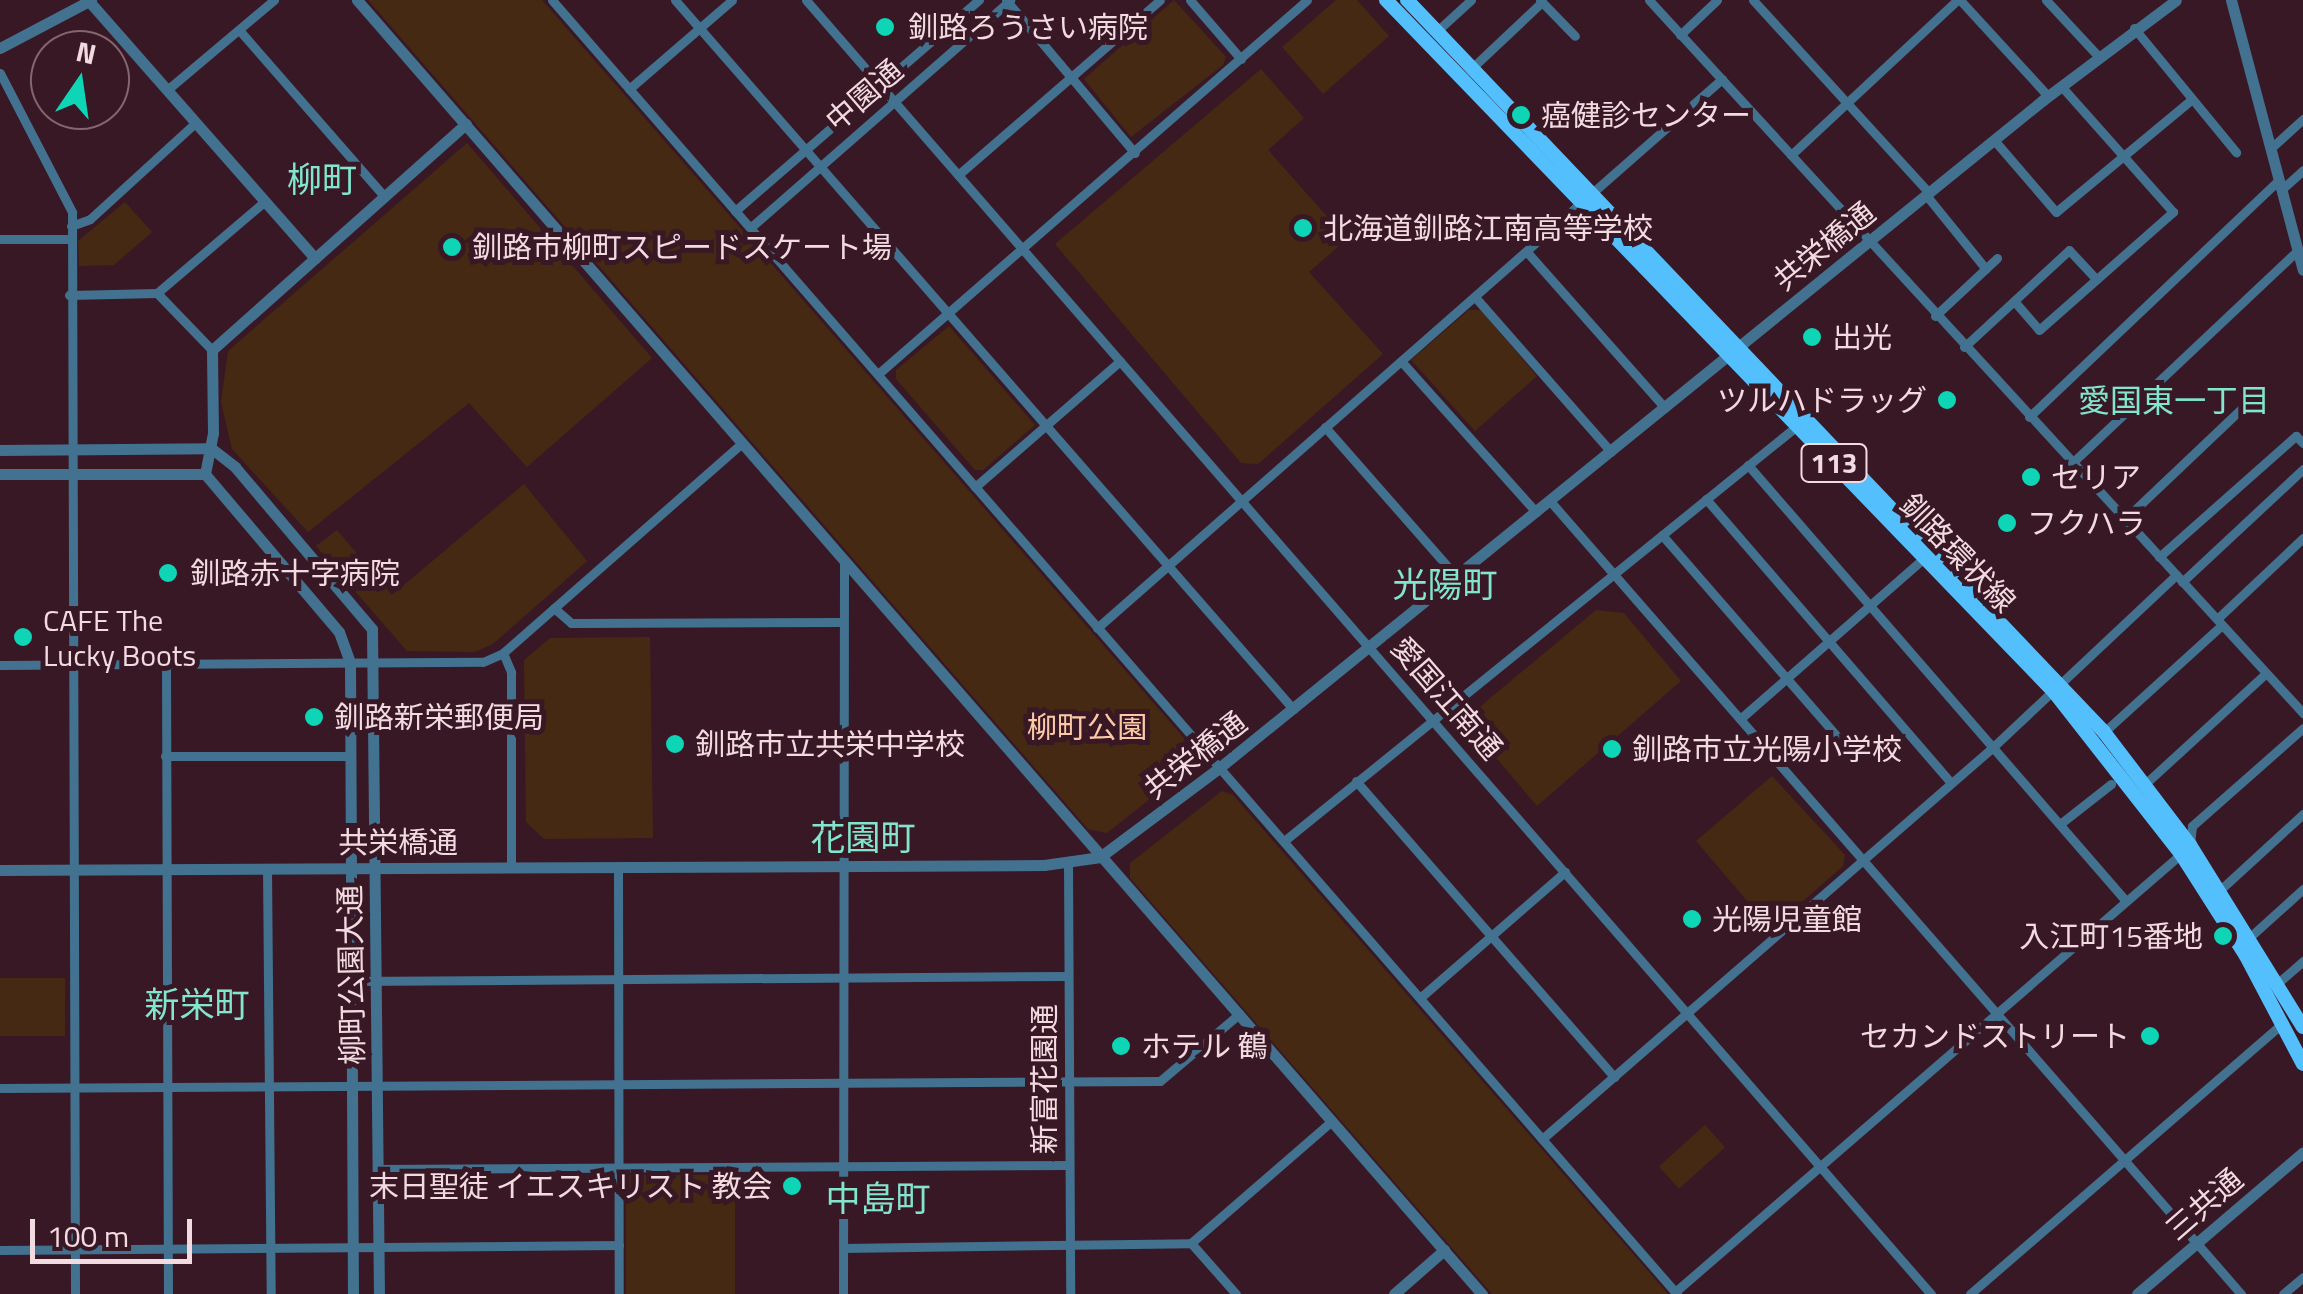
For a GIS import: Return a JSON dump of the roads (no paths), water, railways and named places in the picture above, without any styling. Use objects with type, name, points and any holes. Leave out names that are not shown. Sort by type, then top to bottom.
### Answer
[{"type":"main road","name":"釧路環状線","points":[[1386,0],[1586,198],[2104,732],[2145,784],[2186,849],[2303,1064]]},
{"type":"main road","name":"釧路環状線","points":[[1408,0],[1474,68],[1586,198]]},
{"type":"main road","name":"釧路環状線","points":[[1735,351],[1798,425],[1928,553]]},
{"type":"main road","name":"釧路環状線","points":[[2058,688],[2220,890],[2280,982],[2303,1027]]},
{"type":"street","points":[[0,48],[89,0],[315,258]]},
{"type":"street","points":[[167,90],[274,0]]},
{"type":"street","points":[[357,0],[1482,1294]]},
{"type":"street","points":[[552,0],[1676,1293],[2186,849],[2192,826],[2303,728]]},
{"type":"street","points":[[675,0],[822,164],[1293,709]]},
{"type":"street","points":[[629,88],[732,0]]},
{"type":"street","name":"愛国江南通","points":[[806,0],[1931,1294]]},
{"type":"street","name":"中園通","points":[[736,211],[980,0]]},
{"type":"street","points":[[958,175],[1160,0]]},
{"type":"street","points":[[1190,0],[1241,59]]},
{"type":"street","points":[[878,374],[1024,252],[1307,0]]},
{"type":"street","points":[[1437,31],[1471,0]]},
{"type":"street","points":[[1649,0],[2303,714]]},
{"type":"street","points":[[1680,34],[1717,0]]},
{"type":"street","points":[[1753,0],[1928,194],[1986,268]]},
{"type":"street","points":[[1791,155],[1959,0],[2048,96]]},
{"type":"street","points":[[2046,0],[2098,56]]},
{"type":"street","name":"共栄橋通","points":[[0,870],[1068,864],[1100,856],[1219,768],[2048,96],[2176,0]]},
{"type":"street","points":[[2230,0],[2303,270]]},
{"type":"street","points":[[1008,1],[1135,153]]},
{"type":"street","name":"中園通","points":[[750,228],[1008,1]]},
{"type":"street","points":[[1474,68],[1541,1],[1575,36]]},
{"type":"street","points":[[2134,28],[2236,152]]},
{"type":"street","points":[[240,31],[385,198]]},
{"type":"street","points":[[0,72],[72,212],[69,295],[75,1294]]},
{"type":"street","points":[[1097,628],[1722,79]]},
{"type":"street","points":[[2014,301],[2039,330],[2173,212],[2061,86]]},
{"type":"street","points":[[1994,140],[2056,212],[2192,100]]},
{"type":"street","points":[[2270,149],[2303,120]]},
{"type":"street","points":[[70,226],[90,219],[195,123]]},
{"type":"street","points":[[212,350],[466,124]]},
{"type":"street","points":[[2029,418],[2280,185],[2303,170]]},
{"type":"street","points":[[69,295],[157,294],[264,202]]},
{"type":"street","points":[[0,240],[69,239]]},
{"type":"street","points":[[1964,347],[2069,250],[2096,280]]},
{"type":"street","points":[[2072,463],[2298,250]]},
{"type":"street","points":[[1526,252],[1665,408]]},
{"type":"street","points":[[1936,316],[1997,258]]},
{"type":"street","points":[[0,474],[205,474],[211,448],[212,350],[157,294]]},
{"type":"street","points":[[1475,297],[1610,452]]},
{"type":"street","points":[[975,486],[1120,360]]},
{"type":"street","points":[[1401,361],[1536,512]]},
{"type":"street","points":[[2124,520],[2259,392]]},
{"type":"street","points":[[1284,841],[1798,425]]},
{"type":"street","points":[[1325,427],[1456,576]]},
{"type":"street","points":[[2159,558],[2296,436],[2303,443]]},
{"type":"street","points":[[0,666],[483,662],[503,653],[742,443]]},
{"type":"street","points":[[0,450],[211,448]]},
{"type":"street","name":"柳町公園大通","points":[[211,448],[235,467],[368,620],[375,663],[379,1294]]},
{"type":"street","points":[[1748,466],[2126,901]]},
{"type":"street","points":[[1542,1139],[1992,748],[2303,469]]},
{"type":"street","name":"柳町公園大通","points":[[205,474],[339,632],[350,663],[353,1294]]},
{"type":"street","points":[[1706,499],[1952,783]]},
{"type":"street","points":[[1550,501],[2241,1294]]},
{"type":"street","points":[[1662,535],[1857,759]]},
{"type":"street","points":[[2104,732],[2303,538]]},
{"type":"street","points":[[1740,720],[1928,553]]},
{"type":"street","points":[[844,561],[840,622],[844,1294]]},
{"type":"street","points":[[554,608],[571,623],[840,622]]},
{"type":"street","points":[[503,653],[512,672],[511,867]]},
{"type":"street","points":[[166,664],[168,1294]]},
{"type":"street","points":[[2145,784],[2266,673]]},
{"type":"street","points":[[165,756],[350,756]]},
{"type":"street","points":[[1356,782],[1614,1077]]},
{"type":"street","points":[[2060,824],[2111,784]]},
{"type":"street","points":[[2220,890],[2303,814]]},
{"type":"street","name":"新富花園通","points":[[1068,864],[1070,1294]]},
{"type":"street","points":[[618,867],[619,1294]]},
{"type":"street","points":[[267,868],[271,1294]]},
{"type":"street","points":[[1421,997],[1565,872]]},
{"type":"street","points":[[2251,936],[2303,889]]},
{"type":"street","points":[[2280,982],[2303,960]]},
{"type":"street","points":[[350,980],[1068,976]]},
{"type":"street","points":[[0,1088],[1160,1081],[1239,1014]]},
{"type":"street","points":[[1970,1294],[2283,1022]]},
{"type":"street","points":[[843,1248],[1191,1243],[1332,1120]]},
{"type":"street","name":"三共通","points":[[2138,1294],[2303,1152]]},
{"type":"street","points":[[378,1169],[1069,1164]]},
{"type":"street","points":[[1191,1243],[1236,1294]]},
{"type":"street","points":[[0,1250],[619,1246]]},
{"type":"street","points":[[1394,1294],[1444,1250]]},
{"type":"street","points":[[2283,1294],[2303,1277]]},
{"type":"place","name":"釧路ろうさい病院","points":[[885,27]]},
{"type":"place","name":"癌健診センター","points":[[1521,115]]},
{"type":"place","name":"北海道釧路江南高等学校","points":[[1303,228]]},
{"type":"place","name":"釧路市柳町スピードスケート場","points":[[452,247]]},
{"type":"place","name":"出光","points":[[1812,337]]},
{"type":"place","name":"ツルハドラッグ","points":[[1947,400]]},
{"type":"place","name":"セリア","points":[[2031,477]]},
{"type":"place","name":"フクハラ","points":[[2007,523]]},
{"type":"place","name":"釧路赤十字病院","points":[[168,573]]},
{"type":"place","name":"CAFE The Lucky Boots","points":[[23,637]]},
{"type":"place","name":"釧路新栄郵便局","points":[[314,717]]},
{"type":"place","name":"釧路市立共栄中学校","points":[[675,744]]},
{"type":"place","name":"釧路市立光陽小学校","points":[[1612,749]]},
{"type":"place","name":"光陽児童館","points":[[1692,919]]},
{"type":"place","name":"入江町15番地","points":[[2223,936]]},
{"type":"place","name":"セカンドストリート","points":[[2150,1036]]},
{"type":"place","name":"ホテル 鶴","points":[[1121,1046]]},
{"type":"place","name":"末日聖徒 イエスキリスト 教会","points":[[792,1186]]},
{"type":"district","name":"柳町","points":[[322,179]]},
{"type":"district","name":"愛国東一丁目","points":[[2174,400]]},
{"type":"district","name":"光陽町","points":[[1445,584]]},
{"type":"district","name":"花園町","points":[[863,837]]},
{"type":"district","name":"新栄町","points":[[197,1004]]},
{"type":"district","name":"中島町","points":[[878,1198]]},
{"type":"park label","name":"柳町公園","points":[[1087,727]]}]
